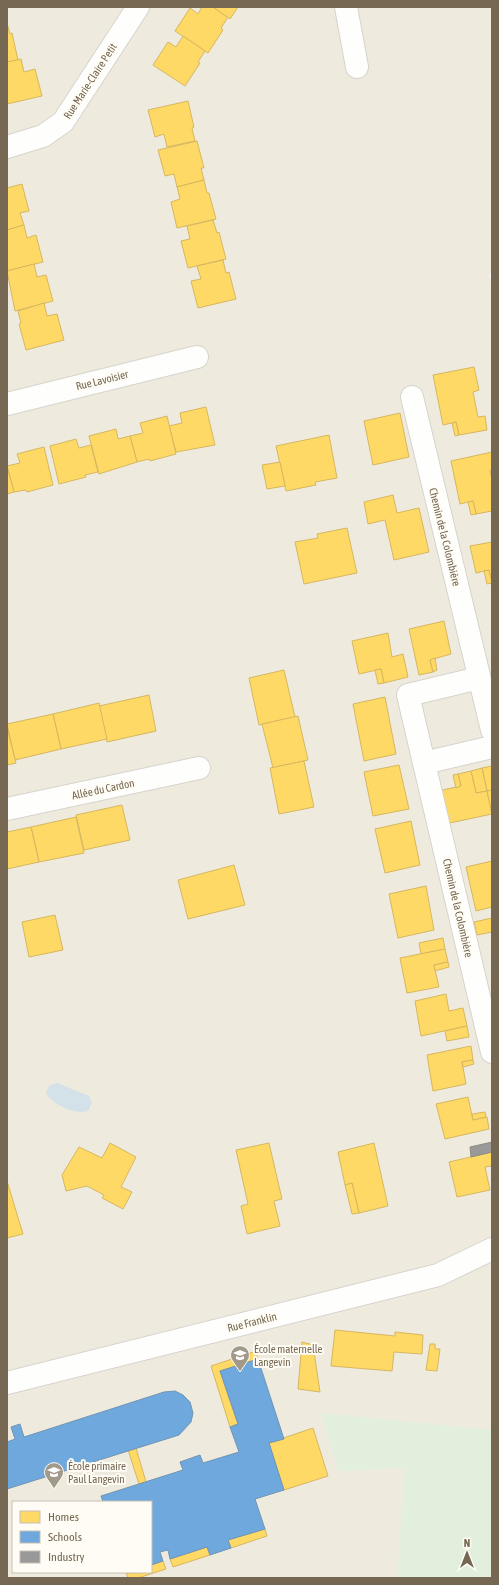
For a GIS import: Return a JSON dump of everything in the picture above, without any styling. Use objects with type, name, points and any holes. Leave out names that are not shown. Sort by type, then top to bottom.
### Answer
[{"type":"street","name":"Rue Marie-Claire Petit","points":[[7,147],[44,136],[63,122],[138,7]]},
{"type":"street","points":[[346,7],[357,67]]},
{"type":"street","name":"Rue Lavoisier","points":[[7,404],[197,357]]},
{"type":"street","name":"Chemin de la Colombière","points":[[412,397],[492,730]]},
{"type":"street","name":"Chemin de la Colombière","points":[[479,678],[408,695],[492,1052]]},
{"type":"street","points":[[424,763],[492,747]]},
{"type":"street","name":"Allée du Cardon","points":[[7,809],[199,768]]},
{"type":"street","name":"Rue Franklin","points":[[7,1383],[438,1275],[492,1249]]},
{"type":"shaded area","points":[[7,7],[492,7],[492,274],[489,274],[492,286],[492,1578],[7,1578]]},
{"type":"shaded area","points":[[57,1083],[89,1096],[92,1103],[88,1111],[77,1112],[65,1108],[49,1097],[46,1093],[49,1086]]},
{"type":"green space","points":[[321,1413],[492,1430],[492,1578],[397,1578],[405,1468],[338,1471]]},
{"type":"building: Homes","points":[[202,7],[213,7],[228,17],[221,28],[223,30],[208,53],[175,31],[190,8],[198,14]]},
{"type":"building: Homes","points":[[213,7],[238,7],[230,19]]},
{"type":"building: Homes","points":[[7,23],[10,34],[12,33],[18,60],[7,62]]},
{"type":"building: Homes","points":[[183,36],[205,51],[198,62],[200,63],[185,86],[153,65],[168,42],[176,47]]},
{"type":"building: Homes","points":[[21,59],[24,72],[35,69],[42,96],[7,104],[7,62]]},
{"type":"building: Homes","points":[[188,101],[194,127],[192,128],[195,141],[167,147],[164,134],[155,137],[148,110]]},
{"type":"building: Homes","points":[[197,141],[204,168],[201,168],[204,180],[177,187],[174,174],[165,176],[158,150]]},
{"type":"building: Homes","points":[[204,180],[216,219],[177,228],[171,202],[180,199],[177,187]]},
{"type":"building: Homes","points":[[22,184],[29,211],[20,213],[24,225],[7,230],[7,188]]},
{"type":"building: Homes","points":[[213,220],[217,233],[219,232],[226,259],[188,268],[181,241],[190,239],[187,226]]},
{"type":"building: Homes","points":[[24,225],[27,238],[36,235],[43,262],[7,271],[7,230]]},
{"type":"building: Homes","points":[[223,260],[226,273],[229,272],[236,299],[198,308],[191,281],[201,279],[197,266]]},
{"type":"building: Homes","points":[[34,264],[37,277],[46,275],[53,301],[15,311],[7,271]]},
{"type":"building: Homes","points":[[44,303],[47,316],[57,314],[64,340],[26,350],[19,324],[21,323],[18,311]]},
{"type":"building: Homes","points":[[474,367],[479,390],[473,392],[478,417],[485,416],[487,430],[459,435],[456,422],[443,425],[433,375]]},
{"type":"building: Homes","points":[[206,407],[215,445],[176,452],[169,426],[182,423],[180,413]]},
{"type":"building: Homes","points":[[400,413],[409,457],[373,465],[364,421]]},
{"type":"building: Homes","points":[[167,416],[176,454],[150,461],[149,459],[137,462],[130,436],[143,433],[140,423]]},
{"type":"building: Homes","points":[[456,422],[459,435],[455,436],[452,423]]},
{"type":"building: Homes","points":[[116,429],[118,439],[130,436],[137,462],[99,474],[89,436]]},
{"type":"building: Homes","points":[[329,435],[337,478],[315,482],[316,485],[286,491],[276,446]]},
{"type":"building: Homes","points":[[76,439],[79,448],[91,445],[98,472],[85,475],[86,477],[59,484],[50,446]]},
{"type":"building: Homes","points":[[44,447],[53,485],[27,492],[26,490],[14,492],[7,466],[20,463],[17,454]]},
{"type":"building: Homes","points":[[492,452],[492,470],[490,470],[492,480],[492,511],[476,514],[473,501],[460,504],[451,461]]},
{"type":"building: Homes","points":[[280,462],[285,486],[267,489],[262,465]]},
{"type":"building: Homes","points":[[7,466],[14,492],[7,494]]},
{"type":"building: Homes","points":[[393,495],[397,513],[419,508],[429,552],[394,560],[385,520],[368,524],[364,502]]},
{"type":"building: Homes","points":[[473,501],[476,514],[471,515],[468,502]]},
{"type":"building: Homes","points":[[347,528],[357,573],[304,584],[295,542],[318,538],[317,534]]},
{"type":"building: Homes","points":[[492,542],[492,583],[489,570],[476,573],[470,546]]},
{"type":"building: Homes","points":[[489,570],[492,583],[487,584],[484,571]]},
{"type":"building: Homes","points":[[444,621],[451,654],[430,660],[433,672],[419,675],[409,629]]},
{"type":"building: Homes","points":[[388,633],[392,657],[403,654],[408,677],[384,683],[381,669],[359,674],[352,641]]},
{"type":"building: Homes","points":[[435,658],[437,670],[433,672],[430,660]]},
{"type":"building: Homes","points":[[381,669],[384,683],[378,684],[375,670]]},
{"type":"building: Homes","points":[[284,670],[295,717],[259,725],[249,678]]},
{"type":"building: Homes","points":[[149,695],[156,731],[107,742],[99,706]]},
{"type":"building: Homes","points":[[385,697],[396,754],[364,761],[353,704]]},
{"type":"building: Homes","points":[[99,703],[107,739],[61,749],[53,714]]},
{"type":"building: Homes","points":[[53,714],[61,749],[15,760],[7,724]]},
{"type":"building: Homes","points":[[298,716],[308,760],[273,768],[262,724]]},
{"type":"building: Homes","points":[[7,727],[16,763],[7,765]]},
{"type":"building: Homes","points":[[304,761],[314,807],[279,814],[270,768]]},
{"type":"building: Homes","points":[[399,765],[409,809],[373,816],[364,772]]},
{"type":"building: Homes","points":[[492,766],[492,790],[487,791],[482,768]]},
{"type":"building: Homes","points":[[482,768],[487,791],[476,793],[471,771]]},
{"type":"building: Homes","points":[[471,771],[476,793],[487,791],[492,814],[445,824],[438,791],[461,786],[458,774]]},
{"type":"building: Homes","points":[[458,774],[461,786],[456,788],[453,775]]},
{"type":"building: Homes","points":[[492,790],[492,814],[487,791]]},
{"type":"building: Homes","points":[[122,805],[130,840],[84,850],[76,815]]},
{"type":"building: Homes","points":[[76,817],[84,853],[39,862],[31,827]]},
{"type":"building: Homes","points":[[411,821],[420,865],[385,873],[375,829]]},
{"type":"building: Homes","points":[[31,827],[39,862],[7,869],[7,832]]},
{"type":"building: Homes","points":[[492,861],[492,907],[476,911],[466,867]]},
{"type":"building: Homes","points":[[234,865],[245,905],[188,919],[178,880]]},
{"type":"building: Homes","points":[[426,886],[434,930],[398,938],[389,894]]},
{"type":"building: Homes","points":[[55,915],[63,950],[29,957],[22,922]]},
{"type":"building: Homes","points":[[492,918],[492,932],[477,935],[474,922]]},
{"type":"building: Homes","points":[[443,938],[445,949],[421,954],[419,943]]},
{"type":"building: Homes","points":[[445,949],[448,962],[434,965],[439,987],[407,993],[400,958]]},
{"type":"building: Homes","points":[[448,962],[449,967],[435,971],[434,965]]},
{"type":"building: Homes","points":[[446,994],[449,1011],[463,1008],[467,1026],[421,1036],[415,1001]]},
{"type":"building: Homes","points":[[467,1026],[469,1037],[447,1041],[445,1031]]},
{"type":"building: Homes","points":[[471,1046],[473,1060],[462,1062],[466,1084],[433,1091],[427,1055]]},
{"type":"building: Homes","points":[[473,1060],[474,1064],[463,1067],[462,1062]]},
{"type":"building: Homes","points":[[468,1097],[473,1120],[487,1117],[489,1129],[445,1139],[436,1104]]},
{"type":"building: Homes","points":[[485,1112],[486,1117],[473,1120],[472,1114]]},
{"type":"building: Homes","points":[[110,1143],[136,1157],[121,1187],[132,1192],[123,1209],[102,1198],[104,1195],[87,1186],[66,1191],[62,1175],[79,1147],[102,1158]]},
{"type":"building: Homes","points":[[269,1143],[282,1199],[274,1201],[280,1226],[247,1234],[241,1206],[248,1204],[236,1150]]},
{"type":"building: Homes","points":[[374,1143],[388,1206],[359,1213],[352,1183],[345,1185],[338,1152]]},
{"type":"building: Homes","points":[[492,1152],[492,1166],[485,1167],[490,1190],[457,1197],[449,1162]]},
{"type":"building: Homes","points":[[7,1181],[23,1234],[7,1238]]},
{"type":"building: Homes","points":[[352,1183],[359,1213],[352,1214],[345,1185]]},
{"type":"building: Homes","points":[[335,1330],[395,1336],[395,1332],[423,1335],[422,1354],[394,1352],[392,1371],[331,1366]]},
{"type":"building: Homes","points":[[302,1342],[313,1345],[320,1392],[298,1389]]},
{"type":"building: Homes","points":[[430,1344],[435,1344],[435,1349],[440,1349],[437,1371],[426,1370]]},
{"type":"building: Homes","points":[[256,1351],[258,1359],[220,1371],[238,1424],[230,1427],[211,1366]]},
{"type":"building: Homes","points":[[313,1428],[328,1476],[284,1490],[269,1443]]},
{"type":"building: Homes","points":[[136,1448],[146,1482],[139,1484],[128,1450]]},
{"type":"building: Homes","points":[[265,1529],[267,1536],[231,1548],[228,1540]]},
{"type":"building: Homes","points":[[207,1547],[210,1555],[173,1567],[170,1559]]},
{"type":"building: Homes","points":[[163,1561],[166,1569],[138,1578],[128,1578],[126,1573],[152,1573],[152,1565]]},
{"type":"building: Schools","name":"École maternelle Langevin","points":[[258,1359],[284,1439],[269,1443],[284,1490],[255,1499],[265,1529],[228,1540],[231,1548],[210,1555],[207,1547],[170,1559],[168,1550],[160,1552],[163,1561],[152,1565],[152,1501],[103,1501],[101,1496],[183,1470],[180,1462],[200,1455],[203,1463],[239,1452],[230,1427],[238,1424],[220,1371]]},
{"type":"building: Schools","points":[[175,1391],[183,1395],[190,1402],[193,1413],[191,1422],[179,1435],[7,1489],[7,1442],[15,1439],[11,1427],[20,1424],[24,1437],[164,1392]]},
{"type":"building: Industry","points":[[492,1142],[492,1152],[471,1157],[470,1147]]},
{"type":"place","name":"École maternelle Langevin","points":[[240,1372]]},
{"type":"place","name":"École primaire Paul Langevin","points":[[54,1489]]}]
